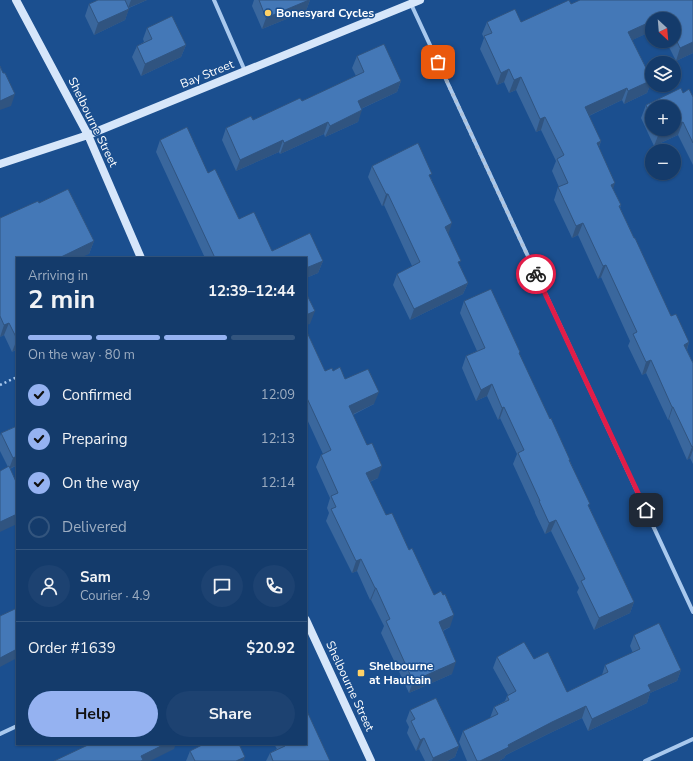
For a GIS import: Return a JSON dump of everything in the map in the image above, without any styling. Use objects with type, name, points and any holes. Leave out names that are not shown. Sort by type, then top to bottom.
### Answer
[{"type":"main road","name":"Shelbourne Street","points":[[16,0],[88,135],[141,257]]},
{"type":"main road","name":"Bay Street","points":[[0,164],[88,135],[420,0]]},
{"type":"main road","name":"Shelbourne Street","points":[[307,622],[371,761]]},
{"type":"street","points":[[214,0],[245,71]]},
{"type":"street","points":[[411,4],[693,612]]},
{"type":"street","points":[[0,734],[16,726]]},
{"type":"street","points":[[645,761],[693,739]]},
{"type":"path","points":[[0,385],[16,377]]},
{"type":"building","points":[[98,0],[125,0],[129,9],[98,23],[89,4]]},
{"type":"building","points":[[259,0],[309,0],[266,18]]},
{"type":"building","points":[[569,0],[571,4],[580,0],[693,0],[693,42],[681,48],[681,12],[645,12],[645,24],[628,32],[645,66],[645,83],[628,91],[627,88],[585,107],[601,141],[597,143],[615,183],[611,185],[621,205],[619,206],[671,316],[676,314],[689,342],[684,345],[693,363],[692,447],[651,360],[646,362],[633,334],[637,332],[606,265],[603,266],[583,223],[576,226],[558,187],[568,183],[557,159],[564,155],[545,117],[540,119],[521,77],[514,80],[509,69],[501,73],[484,36],[492,33],[487,22],[515,9],[521,22]]},
{"type":"building","points":[[172,16],[186,45],[145,64],[137,46],[152,39],[147,28]]},
{"type":"building","points":[[384,44],[401,81],[358,101],[362,110],[330,126],[328,122],[284,143],[283,140],[240,160],[226,128],[251,116],[253,120],[300,98],[302,101],[364,72],[357,56]]},
{"type":"building","points":[[0,66],[15,94],[0,101]]},
{"type":"building","points":[[681,88],[683,93],[689,89],[693,97],[693,143],[683,122],[681,123],[681,100],[656,100],[673,92],[681,92]]},
{"type":"building","points":[[187,127],[208,173],[215,169],[239,219],[254,212],[272,251],[310,233],[323,261],[307,268],[307,257],[215,257],[160,140]]},
{"type":"building","points":[[418,143],[432,174],[429,175],[452,223],[445,227],[461,261],[458,262],[468,283],[414,309],[397,274],[420,262],[388,194],[386,194],[372,166]]},
{"type":"building","points":[[68,189],[94,241],[61,257],[16,257],[16,337],[9,323],[4,325],[0,316],[0,218],[38,201],[39,203]]},
{"type":"building","points":[[491,289],[520,352],[519,353],[550,419],[551,418],[590,504],[588,505],[634,602],[599,618],[581,581],[585,579],[556,520],[549,523],[539,501],[518,453],[524,450],[504,407],[502,408],[492,384],[481,390],[466,356],[485,348],[464,301]]},
{"type":"building","points":[[307,295],[315,311],[307,315]]},
{"type":"building","points":[[307,332],[325,371],[332,368],[333,371],[340,367],[345,379],[368,369],[379,392],[349,406],[367,445],[372,443],[382,466],[366,473],[386,515],[392,513],[409,550],[412,548],[434,595],[441,591],[443,595],[445,594],[454,615],[439,622],[456,662],[413,681],[386,621],[390,619],[376,588],[361,559],[356,561],[331,509],[336,507],[331,496],[338,493],[321,455],[331,450],[307,398]]},
{"type":"building","points":[[16,426],[16,456],[13,458],[1,433]]},
{"type":"building","points":[[9,466],[16,482],[16,514],[0,522],[0,471]]},
{"type":"building","points":[[16,608],[16,650],[0,658],[0,616]]},
{"type":"building","points":[[659,623],[681,670],[648,685],[651,691],[592,719],[586,706],[508,745],[509,747],[480,761],[477,761],[463,731],[498,714],[494,707],[509,700],[507,696],[516,691],[497,657],[524,642],[534,659],[548,652],[567,692],[608,672],[605,665],[640,649],[634,635]]},
{"type":"building","points":[[436,698],[459,746],[433,758],[424,738],[420,740],[411,721],[415,719],[410,710]]},
{"type":"building","points":[[307,711],[330,761],[273,761],[270,753],[285,746],[307,745]]},
{"type":"building","points":[[88,745],[163,745],[141,756],[143,760],[141,761],[54,761]]},
{"type":"building","points":[[202,745],[239,745],[245,757],[236,761],[195,761],[190,751]]},
{"type":"way so far","points":[[438,62],[536,274]]},
{"type":"place","name":"Bonesyard Cycles","points":[[268,13]]},
{"type":"place","name":"Shelbourne at Haultain","points":[[361,673]]},
{"type":"route","points":[[536,274],[646,510]]}]
